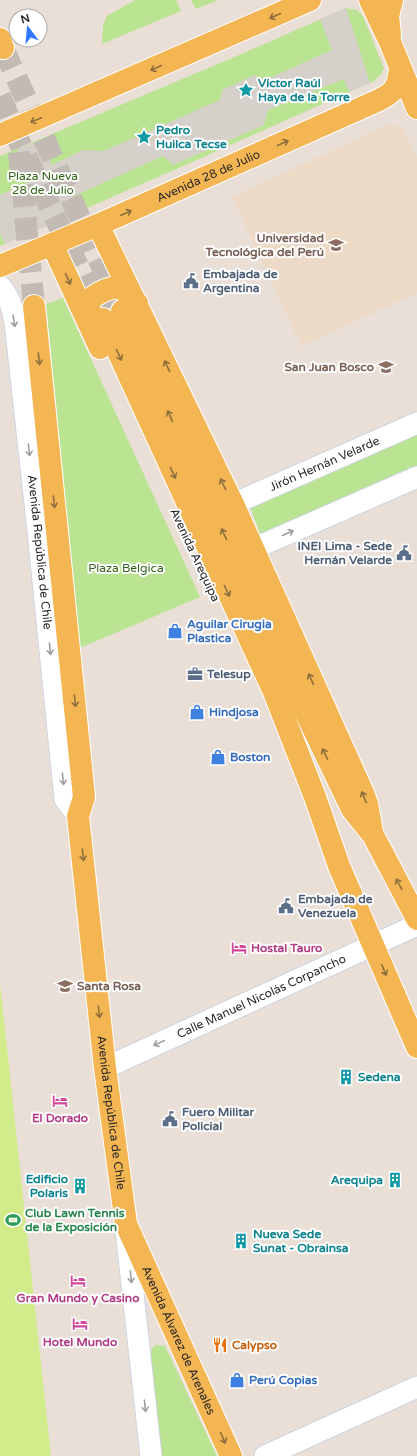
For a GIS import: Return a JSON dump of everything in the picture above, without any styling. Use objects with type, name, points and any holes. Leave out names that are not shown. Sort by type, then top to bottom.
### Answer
[{"type":"main road","points":[[0,135],[310,0]]},
{"type":"main road","points":[[370,0],[390,42],[417,108]]},
{"type":"main road","points":[[390,42],[388,16],[392,0]]},
{"type":"main road","name":"Avenida 28 de Julio","points":[[0,266],[98,225],[382,98],[392,93],[395,89],[398,82],[400,69]]},
{"type":"main road","name":"Avenida Arequipa","points":[[98,225],[114,317],[274,692],[315,797],[339,866],[417,1047]]},
{"type":"main road","name":"Avenida Arequipa","points":[[52,244],[114,317],[233,504],[363,793],[367,804],[373,835]]},
{"type":"main road","name":"Avenida República de Chile","points":[[34,306],[84,797],[78,816],[105,1068],[126,1224]]},
{"type":"main road","name":"Avenida Arequipa","points":[[114,317],[352,809],[373,835],[417,919]]},
{"type":"main road","name":"Avenida Álvarez de Arenales","points":[[126,1224],[231,1456]]},
{"type":"street","name":"Avenida República de Chile","points":[[0,286],[7,293],[12,306],[15,322],[65,799],[78,816]]},
{"type":"street","name":"Jirón Hernán Velarde","points":[[233,504],[417,423]]},
{"type":"street","points":[[253,549],[417,477]]},
{"type":"street","name":"Calle Manuel Nicolás Corpancho","points":[[105,1068],[417,925]]},
{"type":"street","name":"Avenida República de Chile","points":[[126,1224],[151,1456]]},
{"type":"street","points":[[265,1456],[417,1387]]},
{"type":"shaded area","points":[[346,8],[370,83],[349,92],[344,79],[268,110],[264,125],[173,165],[163,156],[74,196],[80,212],[5,244],[0,233],[0,195],[29,182],[17,149],[41,140],[52,165],[83,150],[104,151],[220,100],[222,90],[255,75],[265,80],[332,50],[320,19]]},
{"type":"shaded area","name":"Universidad Tecnológica del Perú","points":[[388,125],[403,128],[417,158],[417,293],[301,346],[232,197]]},
{"type":"green space","points":[[135,0],[176,0],[181,11],[102,44],[103,25],[107,16]]},
{"type":"green space","points":[[191,0],[218,0],[196,9]]},
{"type":"green space","name":"Plaza Nueva 28 de Julio","points":[[346,8],[357,10],[363,16],[384,68],[381,74],[374,81],[0,246],[0,156]]},
{"type":"green space","name":"Plaza Belgica","points":[[63,298],[200,597],[80,648],[46,304]]},
{"type":"green space","points":[[417,432],[417,467],[260,534],[249,503]]},
{"type":"green space","name":"Club Lawn Tennis de la Exposición","points":[[0,983],[51,1456],[0,1456]]},
{"type":"green space","points":[[155,1345],[165,1346],[217,1456],[162,1456],[149,1353]]},
{"type":"tunnel","points":[[3,48],[122,311]]},
{"type":"tunnel","points":[[0,96],[17,137],[101,315]]},
{"type":"tunnel","points":[[19,152],[34,306]]},
{"type":"place","name":"Víctor Raúl Haya de la Torre","points":[[246,90]]},
{"type":"place","name":"Pedro Huilca Tecse","points":[[144,137]]},
{"type":"place","name":"Universidad Tecnológica del Perú","points":[[336,245]]},
{"type":"place","name":"Embajada de Argentina","points":[[191,281]]},
{"type":"place","name":"San Juan Bosco","points":[[386,367]]},
{"type":"place","name":"INEI Lima - Sede Hernán Velarde","points":[[404,553]]},
{"type":"place","name":"Aguilar Cirugia Plastica","points":[[175,631]]},
{"type":"place","name":"Telesup","points":[[195,674]]},
{"type":"place","name":"Hindjosa","points":[[197,712]]},
{"type":"place","name":"Boston","points":[[218,757]]},
{"type":"place","name":"Embajada de Venezuela","points":[[286,906]]},
{"type":"place","name":"Hostal Tauro","points":[[239,948]]},
{"type":"place","name":"Santa Rosa","points":[[65,986]]},
{"type":"place","name":"Sedena","points":[[346,1077]]},
{"type":"place","name":"El Dorado","points":[[60,1101]]},
{"type":"place","name":"Fuero Militar Policial","points":[[170,1119]]},
{"type":"place","name":"Arequipa","points":[[395,1180]]},
{"type":"place","name":"Edificio Polaris","points":[[80,1186]]},
{"type":"place","name":"Club Lawn Tennis de la Exposición","points":[[13,1220]]},
{"type":"place","name":"Nueva Sede Sunat - Obrainsa","points":[[241,1241]]},
{"type":"place","name":"Gran Mundo y Casino","points":[[78,1281]]},
{"type":"place","name":"Hotel Mundo","points":[[80,1324]]},
{"type":"place","name":"Calypso","points":[[220,1345]]},
{"type":"place","name":"Perú Copias","points":[[237,1380]]}]
